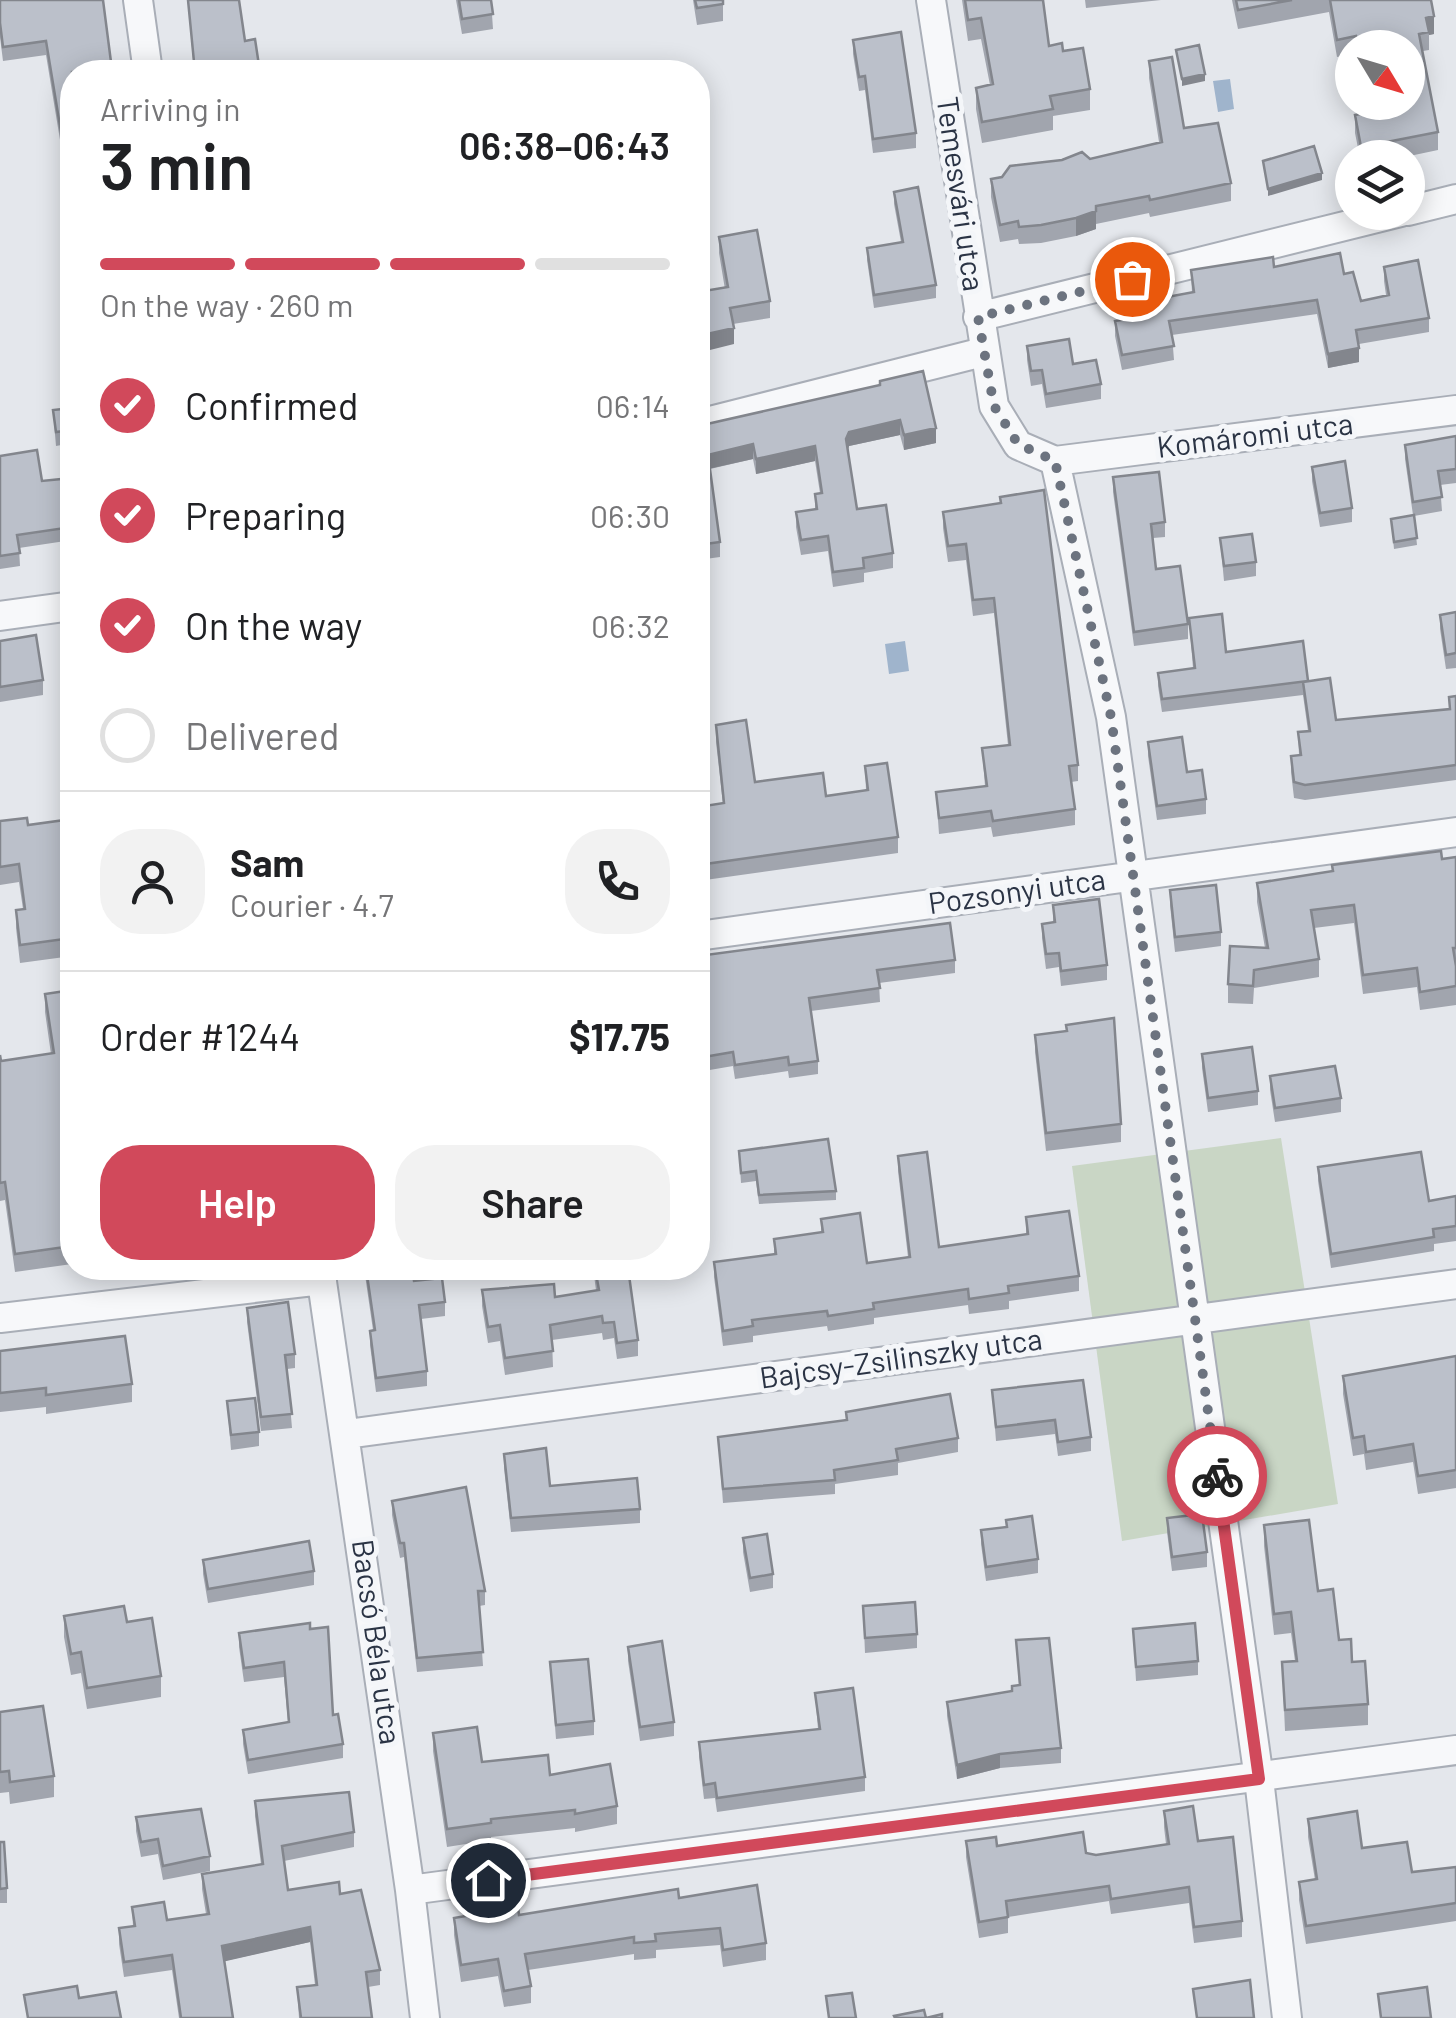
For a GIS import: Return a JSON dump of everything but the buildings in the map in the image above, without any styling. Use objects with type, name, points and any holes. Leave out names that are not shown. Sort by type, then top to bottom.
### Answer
[{"type":"street","points":[[138,0],[146,60]]},
{"type":"street","name":"Temesvári utca","points":[[931,0],[982,352],[994,406],[1018,444],[1055,461]]},
{"type":"street","points":[[1425,207],[1456,199]]},
{"type":"street","points":[[978,317],[1335,229]]},
{"type":"street","points":[[710,421],[982,352]]},
{"type":"street","name":"Komáromi utca","points":[[1055,461],[1456,410]]},
{"type":"street","points":[[1055,461],[1111,717],[1259,1779],[1287,2018]]},
{"type":"street","points":[[0,616],[60,608]]},
{"type":"street","name":"Pozsonyi utca","points":[[710,934],[1456,832]]},
{"type":"street","points":[[0,1318],[277,1280]]},
{"type":"street","name":"Bacsó Béla utca","points":[[322,1280],[410,1890],[424,2018]]},
{"type":"street","name":"Bajcsy-Zsilinszky utca","points":[[346,1434],[1456,1284]]},
{"type":"street","points":[[410,1890],[1456,1750]]},
{"type":"green space","points":[[1281,1138],[1338,1504],[1122,1541],[1072,1166]]},
{"type":"water","points":[[1230,79],[1234,109],[1218,112],[1213,81]]},
{"type":"water","points":[[905,641],[909,671],[889,674],[885,644]]},
{"type":"way so far","points":[[1132,279],[978,317],[994,406],[1018,444],[1055,461],[1111,717],[1217,1476]]},
{"type":"route","points":[[488,1880],[1259,1779],[1217,1476]]}]
